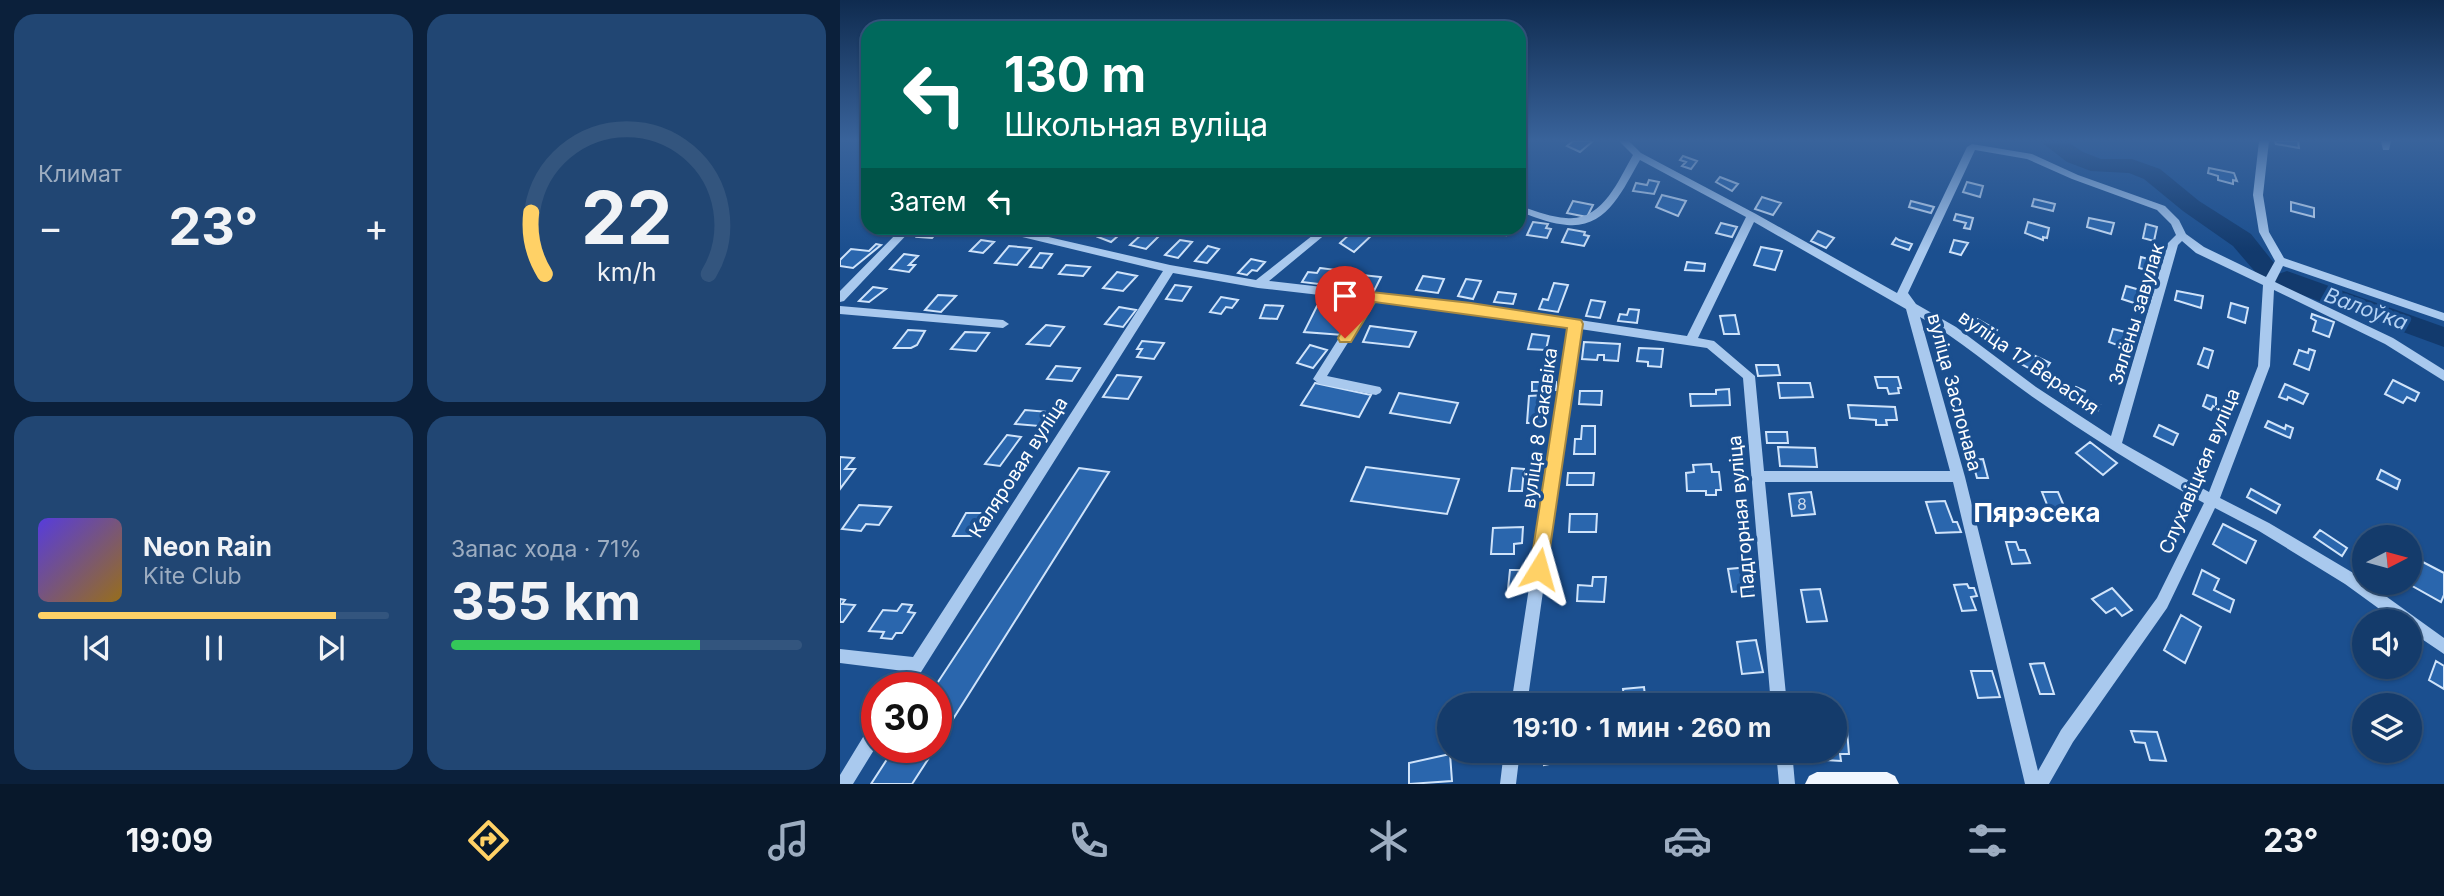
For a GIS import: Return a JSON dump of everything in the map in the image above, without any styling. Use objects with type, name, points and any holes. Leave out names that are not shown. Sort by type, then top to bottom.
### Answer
[{"type":"main road","points":[[1817,784],[1887,784]]},
{"type":"street","points":[[1526,211],[1570,223],[1588,220],[1603,210],[1624,178]]},
{"type":"street","name":"вуліца 17 Верасня","points":[[1680,178],[1952,330],[2032,390],[2115,445],[2350,579],[2391,609]]},
{"type":"street","name":"вуліца Заслонава","points":[[1957,178],[1902,293],[1911,306],[1958,477],[2033,784]]},
{"type":"street","name":"вуліца Заслонава","points":[[2077,178],[2161,208],[2175,222],[2182,236]]},
{"type":"street","points":[[2260,178],[2258,194],[2264,232],[2280,261],[2444,317]]},
{"type":"street","points":[[1026,235],[1170,268],[1258,284],[1471,308],[1691,341],[1752,216]]},
{"type":"street","points":[[840,298],[901,235]]},
{"type":"street","points":[[1258,284],[1319,235]]},
{"type":"street","points":[[2182,236],[2200,250],[2389,341],[2444,376]]},
{"type":"street","name":"Зялёны завулак","points":[[2115,445],[2173,243],[2182,236]]},
{"type":"street","name":"Слухавіцкая вуліца","points":[[2040,784],[2067,736],[2162,603],[2213,499],[2264,366],[2269,283],[2280,261]]},
{"type":"street","name":"Каляровая вуліца","points":[[912,672],[1170,268]]},
{"type":"street","points":[[1371,297],[1319,379],[1376,390]]},
{"type":"street","points":[[840,310],[1003,324]]},
{"type":"street","name":"вуліца 8 Сакавіка","points":[[1521,693],[1575,324]]},
{"type":"street","name":"Падгорная вуліца","points":[[1691,341],[1710,344],[1749,376],[1778,693]]},
{"type":"street","points":[[1758,476],[1958,477]]},
{"type":"street","name":"вуліца 17 Верасня","points":[[2422,631],[2444,647]]},
{"type":"street","points":[[840,656],[916,665]]},
{"type":"street","points":[[844,784],[861,756]]},
{"type":"street","points":[[1507,784],[1510,763]]},
{"type":"street","points":[[1785,763],[1787,784]]},
{"type":"building","points":[[1722,178],[1738,184],[1732,191],[1716,182]]},
{"type":"building","points":[[2218,178],[2236,178],[2237,181],[2233,180],[2233,184],[2218,180]]},
{"type":"building","points":[[1649,180],[1659,182],[1654,194],[1633,191],[1636,183],[1647,185]]},
{"type":"building","points":[[1967,182],[1983,186],[1980,197],[1963,192]]},
{"type":"building","points":[[1662,195],[1686,201],[1678,216],[1656,207]]},
{"type":"building","points":[[1762,197],[1781,203],[1773,215],[1755,209]]},
{"type":"building","points":[[2034,199],[2055,204],[2053,211],[2032,206]]},
{"type":"building","points":[[1573,201],[1593,205],[1587,217],[1567,213]]},
{"type":"building","points":[[1911,201],[1934,207],[1931,213],[1909,207]]},
{"type":"building","points":[[2291,202],[2314,208],[2314,217],[2291,211]]},
{"type":"building","points":[[1956,214],[1973,218],[1970,229],[1964,228],[1966,223],[1954,220]]},
{"type":"building","points":[[2089,218],[2114,223],[2111,234],[2087,227]]},
{"type":"building","points":[[1533,222],[1548,224],[1546,228],[1551,229],[1547,238],[1527,235]]},
{"type":"building","points":[[2028,222],[2049,228],[2047,238],[2043,237],[2043,240],[2025,233]]},
{"type":"building","points":[[1721,223],[1737,227],[1732,237],[1716,233]]},
{"type":"building","points":[[2146,224],[2157,227],[2154,241],[2143,238]]},
{"type":"building","points":[[1568,229],[1585,232],[1584,235],[1589,236],[1584,246],[1562,242]]},
{"type":"building","points":[[1818,231],[1834,238],[1826,248],[1811,241]]},
{"type":"building","points":[[919,235],[935,235],[932,238],[917,237]]},
{"type":"building","points":[[1101,235],[1119,235],[1111,242],[1098,237]]},
{"type":"building","points":[[1141,235],[1160,235],[1146,249],[1130,245]]},
{"type":"building","points":[[1349,235],[1372,235],[1354,252],[1340,243]]},
{"type":"building","points":[[1896,238],[1912,244],[1909,250],[1892,244]]},
{"type":"building","points":[[981,240],[994,242],[983,253],[970,251]]},
{"type":"building","points":[[1180,240],[1192,242],[1178,258],[1165,255]]},
{"type":"building","points":[[1954,240],[1968,243],[1961,255],[1950,252]]},
{"type":"building","points":[[876,244],[881,245],[853,268],[840,266],[840,260],[851,249],[869,251]]},
{"type":"building","points":[[1009,246],[1031,248],[1017,265],[995,263]]},
{"type":"building","points":[[1208,246],[1219,249],[1207,263],[1195,261]]},
{"type":"building","points":[[1761,247],[1782,251],[1775,270],[1754,265]]},
{"type":"building","points":[[1040,253],[1052,254],[1042,268],[1030,267]]},
{"type":"building","points":[[904,254],[918,256],[909,265],[915,265],[909,272],[890,269]]},
{"type":"building","points":[[2141,257],[2152,260],[2150,271],[2139,268]]},
{"type":"building","points":[[1251,259],[1265,262],[1257,271],[1252,270],[1247,275],[1238,273]]},
{"type":"building","points":[[1687,262],[1705,264],[1704,271],[1685,270]]},
{"type":"building","points":[[1066,265],[1090,267],[1083,276],[1059,274]]},
{"type":"building","points":[[1320,268],[1336,270],[1327,285],[1302,282],[1308,272],[1317,273]]},
{"type":"building","points":[[1117,272],[1137,276],[1123,291],[1103,288]]},
{"type":"building","points":[[1362,275],[1381,277],[1373,293],[1353,290]]},
{"type":"building","points":[[1423,276],[1444,279],[1438,293],[1416,290]]},
{"type":"building","points":[[1466,279],[1481,281],[1473,299],[1458,296]]},
{"type":"building","points":[[1554,283],[1568,285],[1558,312],[1539,309],[1543,299],[1548,300]]},
{"type":"building","points":[[1175,285],[1191,287],[1182,301],[1166,299]]},
{"type":"building","points":[[2126,286],[2140,290],[2137,304],[2122,299]]},
{"type":"building","points":[[873,287],[886,289],[869,302],[859,301]]},
{"type":"building","points":[[2177,291],[2203,296],[2201,308],[2175,300]]},
{"type":"building","points":[[1498,292],[1516,294],[1513,304],[1494,302]]},
{"type":"building","points":[[938,295],[956,296],[941,312],[925,310]]},
{"type":"building","points":[[1221,297],[1238,300],[1232,308],[1226,307],[1221,314],[1210,312]]},
{"type":"building","points":[[1591,300],[1605,302],[1600,318],[1586,316]]},
{"type":"building","points":[[2231,303],[2248,308],[2245,323],[2228,317]]},
{"type":"building","points":[[1265,305],[1283,306],[1277,319],[1260,318]]},
{"type":"building","points":[[1317,306],[1354,309],[1343,335],[1304,332]]},
{"type":"building","points":[[1119,307],[1136,310],[1123,327],[1105,324]]},
{"type":"building","points":[[1629,309],[1639,310],[1637,323],[1618,321],[1620,314],[1627,315]]},
{"type":"building","points":[[2312,314],[2334,322],[2329,337],[2313,331],[2316,321],[2311,318]]},
{"type":"building","points":[[1735,315],[1739,334],[1724,334],[1720,316]]},
{"type":"building","points":[[1977,319],[1997,330],[1991,338],[1970,328]]},
{"type":"building","points":[[1046,325],[1064,327],[1050,346],[1027,344]]},
{"type":"building","points":[[1370,326],[1416,332],[1409,347],[1363,342]]},
{"type":"building","points":[[2113,329],[2138,335],[2133,351],[2109,342]]},
{"type":"building","points":[[908,330],[925,331],[917,345],[911,348],[894,348]]},
{"type":"building","points":[[965,332],[989,333],[976,351],[951,349]]},
{"type":"building","points":[[1532,334],[1549,336],[1546,350],[1528,349]]},
{"type":"building","points":[[1142,341],[1164,343],[1154,359],[1137,357],[1142,349],[1137,349]]},
{"type":"building","points":[[1584,342],[1620,344],[1618,361],[1604,360],[1604,355],[1598,355],[1597,360],[1582,359]]},
{"type":"building","points":[[1310,345],[1327,350],[1313,368],[1297,363]]},
{"type":"building","points":[[1639,348],[1663,349],[1661,367],[1648,366],[1648,362],[1637,361]]},
{"type":"building","points":[[2204,348],[2213,351],[2208,368],[2198,364]]},
{"type":"building","points":[[2309,349],[2315,351],[2309,370],[2294,364],[2299,350],[2308,353]]},
{"type":"building","points":[[2027,352],[2050,363],[2042,375],[2019,363]]},
{"type":"building","points":[[1756,365],[1778,365],[1780,375],[1758,376]]},
{"type":"building","points":[[1056,366],[1080,368],[1072,381],[1047,379]]},
{"type":"building","points":[[1117,375],[1141,377],[1128,399],[1103,397]]},
{"type":"building","points":[[1875,377],[1898,377],[1901,388],[1898,388],[1899,393],[1889,394],[1887,388],[1878,388]]},
{"type":"building","points":[[2393,380],[2419,393],[2415,401],[2407,397],[2403,403],[2385,394]]},
{"type":"building","points":[[1532,382],[1556,382],[1556,390],[1532,391]]},
{"type":"building","points":[[1315,383],[1371,395],[1359,417],[1301,405]]},
{"type":"building","points":[[1778,383],[1810,383],[1813,397],[1780,398]]},
{"type":"building","points":[[2285,384],[2308,394],[2303,404],[2288,397],[2287,400],[2279,397]]},
{"type":"building","points":[[2076,387],[2085,391],[2082,397],[2100,405],[2098,410],[2080,401],[2078,405],[2069,401]]},
{"type":"building","points":[[1729,389],[1730,405],[1691,406],[1690,394],[1716,394],[1716,390]]},
{"type":"building","points":[[1580,391],[1602,391],[1601,405],[1579,404]]},
{"type":"building","points":[[1399,393],[1458,403],[1450,423],[1390,413]]},
{"type":"building","points":[[1546,395],[1545,423],[1527,423],[1529,396]]},
{"type":"building","points":[[2207,395],[2216,398],[2216,408],[2213,406],[2211,410],[2203,406]]},
{"type":"building","points":[[1848,405],[1895,407],[1897,420],[1886,420],[1887,425],[1876,425],[1876,420],[1850,418]]},
{"type":"building","points":[[1025,410],[1049,412],[1039,426],[1015,424]]},
{"type":"building","points":[[1962,415],[1968,433],[1960,433],[1954,416]]},
{"type":"building","points":[[2268,421],[2285,429],[2286,425],[2293,428],[2290,438],[2265,427]]},
{"type":"building","points":[[2159,425],[2178,434],[2173,445],[2154,436]]},
{"type":"building","points":[[1582,426],[1595,426],[1595,454],[1574,454],[1575,439],[1581,439]]},
{"type":"building","points":[[1766,432],[1787,432],[1788,443],[1767,443]]},
{"type":"building","points":[[1007,435],[1021,437],[1000,466],[985,464]]},
{"type":"building","points":[[2090,442],[2117,463],[2103,475],[2076,453]]},
{"type":"building","points":[[1778,447],[1815,448],[1817,467],[1780,466]]},
{"type":"building","points":[[840,457],[854,458],[845,469],[855,469],[840,489]]},
{"type":"building","points":[[1983,459],[1988,478],[1977,478],[1972,460]]},
{"type":"building","points":[[1711,464],[1712,472],[1719,472],[1721,490],[1716,490],[1716,495],[1706,495],[1706,491],[1687,491],[1686,473],[1694,472],[1693,465]]},
{"type":"building","points":[[1366,467],[1459,479],[1447,514],[1351,501]]},
{"type":"building","points":[[1079,468],[1109,472],[952,721],[952,672],[945,672]]},
{"type":"building","points":[[1512,468],[1524,469],[1522,491],[1509,491]]},
{"type":"building","points":[[2381,470],[2400,480],[2397,489],[2377,479]]},
{"type":"building","points":[[1568,473],[1594,473],[1593,485],[1567,485]]},
{"type":"building","points":[[2251,489],[2280,505],[2276,513],[2247,497]]},
{"type":"building","points":[[1811,492],[1815,514],[1792,516],[1789,494]]},
{"type":"building","points":[[2042,492],[2058,492],[2066,511],[2050,512]]},
{"type":"building","points":[[1945,501],[1953,522],[1957,522],[1961,532],[1936,533],[1926,502]]},
{"type":"building","points":[[859,505],[891,507],[879,525],[866,524],[861,531],[842,529]]},
{"type":"building","points":[[966,513],[988,513],[976,536],[953,536]]},
{"type":"building","points":[[1570,514],[1597,514],[1596,532],[1569,532]]},
{"type":"building","points":[[2223,524],[2256,541],[2246,563],[2213,544]]},
{"type":"building","points":[[1523,527],[1522,543],[1514,544],[1514,554],[1491,554],[1493,528]]},
{"type":"building","points":[[2320,530],[2347,548],[2342,556],[2314,537]]},
{"type":"building","points":[[2006,542],[2016,542],[2019,550],[2025,550],[2030,563],[2012,564]]},
{"type":"building","points":[[2422,562],[2444,573],[2444,595],[2441,602],[2422,591]]},
{"type":"building","points":[[1749,567],[1753,590],[1732,592],[1728,569]]},
{"type":"building","points":[[1510,570],[1525,570],[1523,589],[1508,589]]},
{"type":"building","points":[[2202,570],[2219,579],[2214,590],[2234,600],[2230,612],[2193,594]]},
{"type":"building","points":[[1593,577],[1606,577],[1604,602],[1577,601],[1578,585],[1592,586]]},
{"type":"building","points":[[1967,584],[1969,588],[1974,588],[1977,596],[1971,597],[1976,610],[1962,611],[1954,585]]},
{"type":"building","points":[[2112,588],[2132,610],[2122,616],[2115,608],[2106,613],[2092,599]]},
{"type":"building","points":[[1820,589],[1827,621],[1807,622],[1801,590]]},
{"type":"building","points":[[840,599],[845,600],[842,604],[855,605],[843,622],[840,622]]},
{"type":"building","points":[[902,604],[912,605],[908,612],[915,613],[902,633],[896,633],[892,639],[881,638],[884,632],[869,631],[883,610],[897,611]]},
{"type":"building","points":[[2181,615],[2201,627],[2185,663],[2164,650]]},
{"type":"building","points":[[1756,640],[1763,672],[1742,674],[1737,642]]},
{"type":"building","points":[[2436,661],[2444,666],[2444,689],[2429,680]]},
{"type":"building","points":[[2044,663],[2054,694],[2040,694],[2030,664]]},
{"type":"building","points":[[1971,671],[1992,671],[2000,697],[1978,698]]},
{"type":"building","points":[[1644,687],[1645,693],[1624,693],[1623,689]]},
{"type":"building","points":[[2131,731],[2157,732],[2166,761],[2150,760],[2145,743],[2135,742]]},
{"type":"building","points":[[1437,757],[1437,763],[1451,763],[1452,781],[1409,784],[1409,763]]},
{"type":"building","points":[[885,763],[926,763],[912,784],[871,784]]},
{"type":"waterway","name":"Валоўка","points":[[2157,178],[2191,206],[2242,240],[2266,268]]},
{"type":"waterway","name":"Валоўка","points":[[2287,280],[2444,337]]},
{"type":"district","name":"Пярэсека","points":[[2037,513]]},
{"type":"route","points":[[1345,338],[1371,297],[1471,308],[1575,324],[1539,569]]}]
